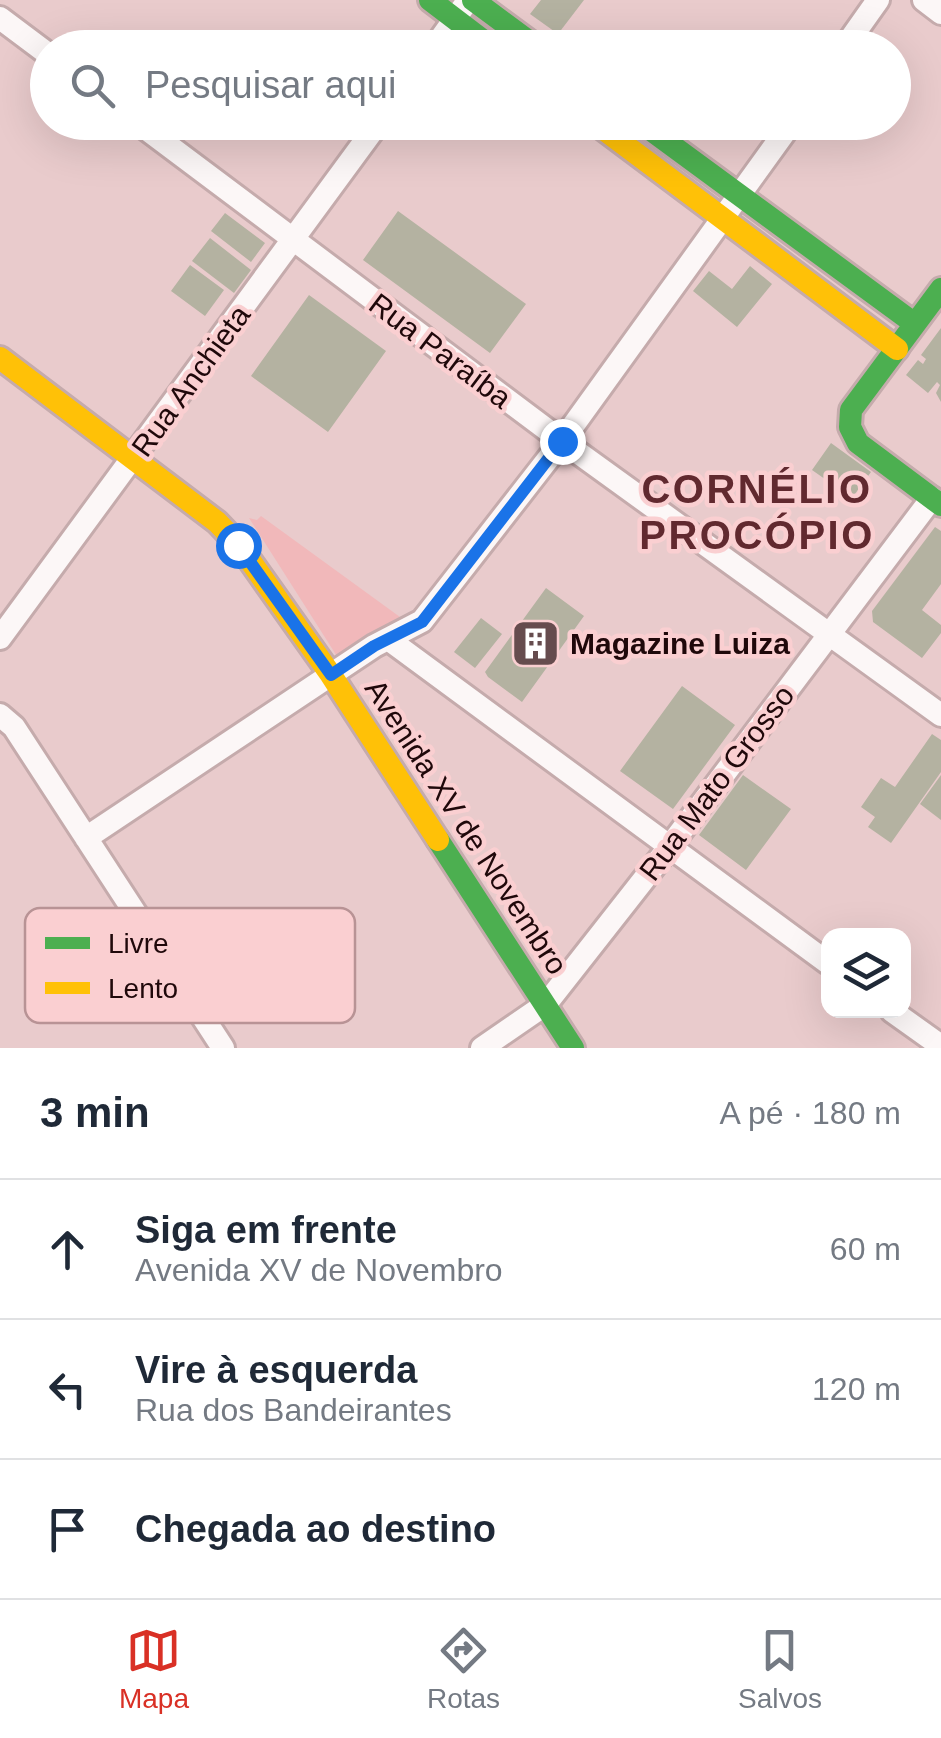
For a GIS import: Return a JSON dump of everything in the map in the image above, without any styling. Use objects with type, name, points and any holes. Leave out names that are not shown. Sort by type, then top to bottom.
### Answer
[{"type":"street","points":[[430,0],[465,6],[507,30]]},
{"type":"street","points":[[857,30],[878,0]]},
{"type":"street","points":[[924,0],[941,13]]},
{"type":"street","points":[[447,30],[465,6]]},
{"type":"street","points":[[465,6],[480,30]]},
{"type":"street","points":[[0,18],[30,40]]},
{"type":"street","name":"Rua Paraíba","points":[[161,140],[562,441],[941,715]]},
{"type":"street","name":"Rua Anchieta","points":[[0,638],[366,140]]},
{"type":"street","points":[[618,140],[897,349]]},
{"type":"street","points":[[664,140],[915,324]]},
{"type":"street","points":[[86,838],[331,675],[422,622],[562,441],[779,140]]},
{"type":"street","points":[[936,501],[858,442],[849,427],[852,410],[941,289]]},
{"type":"street","name":"Avenida XV de Novembro","points":[[0,358],[217,522],[238,545],[331,675],[573,1048]]},
{"type":"street","name":"Rua Mato Grosso","points":[[482,1048],[546,1004],[936,501]]},
{"type":"street","points":[[388,639],[821,959]]},
{"type":"street","points":[[0,714],[14,727],[132,908]]},
{"type":"street","points":[[903,1018],[941,1046]]},
{"type":"street","points":[[207,1023],[223,1048]]},
{"type":"shaded area","points":[[261,516],[411,625],[340,661],[249,518],[257,520]]},
{"type":"building","points":[[541,0],[584,0],[561,30],[552,30],[530,14]]},
{"type":"building","points":[[398,211],[526,304],[490,353],[363,260]]},
{"type":"building","points":[[225,213],[265,243],[251,262],[211,231]]},
{"type":"building","points":[[210,238],[251,270],[234,293],[192,261]]},
{"type":"building","points":[[190,265],[224,290],[205,316],[171,291]]},
{"type":"building","points":[[750,266],[772,284],[737,327],[693,291],[709,271],[732,289]]},
{"type":"building","points":[[309,295],[386,351],[328,432],[251,376]]},
{"type":"building","points":[[941,328],[941,402],[936,393],[940,385],[937,382],[928,393],[906,375],[918,360],[923,364],[926,359],[921,355]]},
{"type":"building","points":[[831,443],[871,472],[852,498],[812,470]]},
{"type":"building","points":[[935,527],[941,531],[941,584],[922,610],[941,625],[941,633],[922,658],[873,622],[872,611]]},
{"type":"building","name":"Magazine Luiza","points":[[546,588],[584,616],[522,702],[485,672]]},
{"type":"building","points":[[481,618],[502,634],[475,668],[454,652]]},
{"type":"building","points":[[682,686],[735,725],[673,809],[620,771]]},
{"type":"building","points":[[932,734],[941,740],[941,772],[891,843],[868,827],[875,817],[861,807],[881,778],[895,787]]},
{"type":"building","points":[[743,775],[791,809],[746,870],[699,835]]},
{"type":"building","points":[[941,775],[941,820],[920,804]]},
{"type":"traffic: fast","points":[[430,0],[469,30]]},
{"type":"traffic: fast","points":[[473,0],[514,30]]},
{"type":"traffic: fast","points":[[665,140],[915,324]]},
{"type":"traffic: fast","points":[[941,289],[851,410],[850,427],[858,443],[941,505]]},
{"type":"traffic: fast","points":[[438,840],[573,1048]]},
{"type":"traffic: slow","points":[[618,140],[897,349]]},
{"type":"traffic: slow","points":[[0,358],[217,522],[239,545],[331,675],[438,840]]},
{"type":"place","name":"Magazine Luiza","points":[[535,644]]},
{"type":"district","name":"CORNÉLIO PROCÓPIO","points":[[757,512]]},
{"type":"route","points":[[238,545],[331,675],[374,646],[422,622],[562,441]]}]
